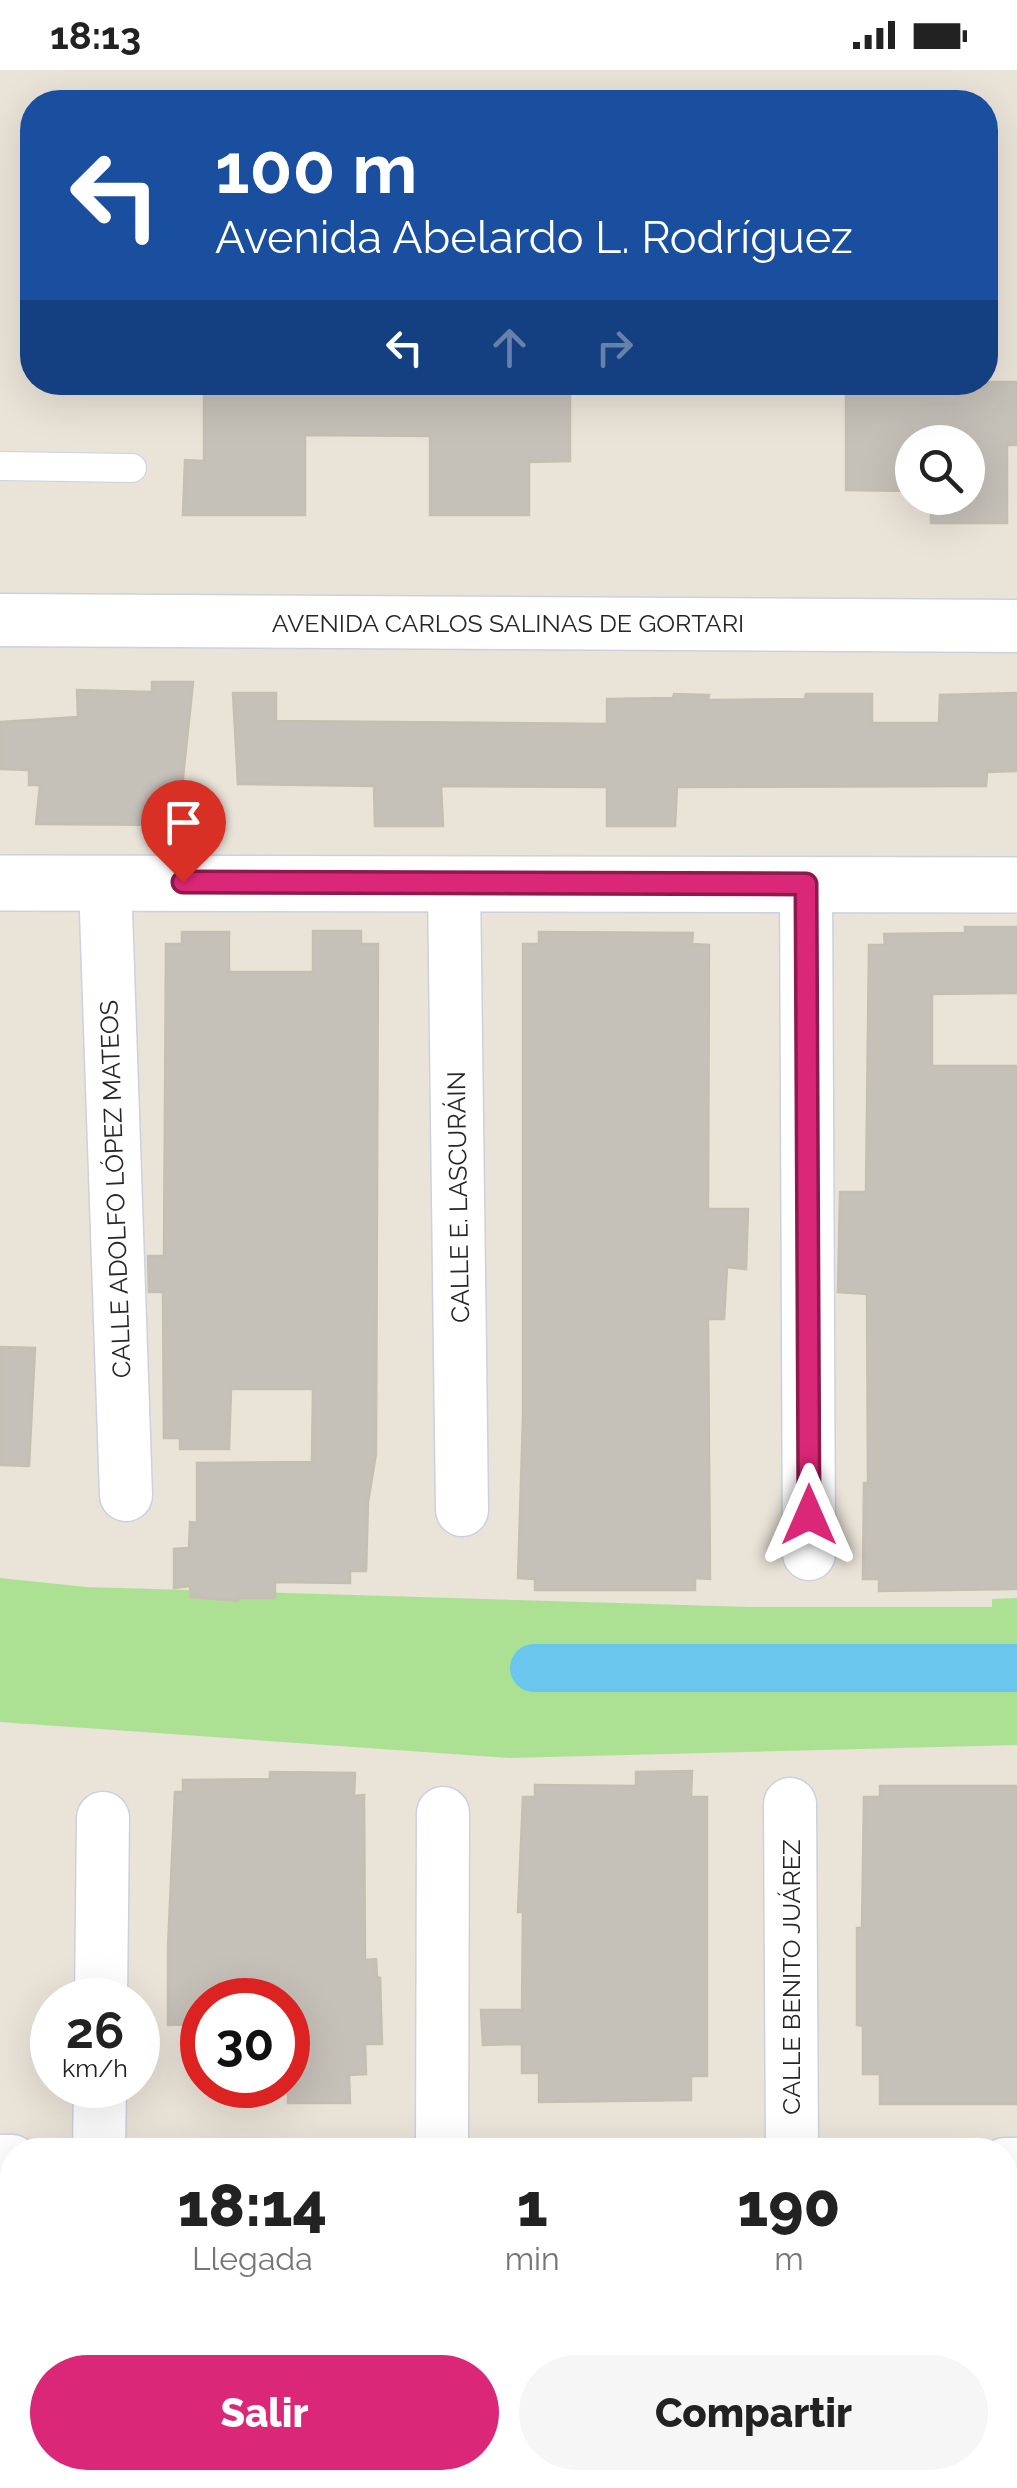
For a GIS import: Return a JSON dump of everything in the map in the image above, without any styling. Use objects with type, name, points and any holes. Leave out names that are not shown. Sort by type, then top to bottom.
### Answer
[{"type":"street","name":"AVENIDA CARLOS SALINAS DE GORTARI","points":[[0,620],[1017,626]]},
{"type":"street","name":"CALLE ADOLFO LÓPEZ MATEOS","points":[[106,882],[126,1495]]},
{"type":"street","points":[[0,883],[1017,885]]},
{"type":"street","name":"CALLE E. LASCURÁIN","points":[[454,883],[462,1510]]},
{"type":"street","points":[[806,884],[809,1554]]},
{"type":"street","name":"CALLE BENITO JUÁREZ","points":[[790,1804],[792,2138]]},
{"type":"street","points":[[442,2138],[443,1813]]},
{"type":"street","points":[[101,1978],[104,1818]]},
{"type":"street","points":[[99,2138],[100,2108]]},
{"type":"lane","points":[[0,466],[132,468]]},
{"type":"green space","points":[[0,1578],[86,1587],[751,1607],[992,1607],[992,1599],[1017,1598],[1017,1745],[509,1758],[0,1722]]},
{"type":"building","points":[[998,382],[1017,382],[1017,445],[1007,445],[1007,523],[931,523],[931,515],[985,515],[985,425],[895,425],[895,491],[846,490],[846,395],[998,395]]},
{"type":"building","points":[[204,395],[570,395],[570,461],[529,462],[529,515],[430,515],[430,436],[305,435],[305,515],[183,515],[185,460],[204,461]]},
{"type":"building","points":[[152,682],[193,682],[178,825],[36,824],[40,785],[29,785],[29,770],[0,769],[0,722],[78,717],[77,690],[152,692]]},
{"type":"building","points":[[233,693],[276,693],[276,721],[607,724],[607,699],[673,698],[674,694],[709,695],[708,700],[805,699],[806,694],[872,694],[872,723],[939,723],[940,695],[1017,693],[1017,771],[987,772],[986,786],[677,787],[675,826],[607,826],[607,787],[441,786],[443,826],[375,826],[374,786],[238,784]]},
{"type":"building","points":[[965,927],[1017,927],[1017,993],[932,994],[932,1066],[1017,1066],[1017,1589],[879,1591],[879,1579],[863,1579],[864,1483],[868,1483],[867,1294],[838,1292],[840,1192],[866,1192],[869,945],[885,945],[884,934],[965,933]]},
{"type":"building","points":[[313,931],[361,931],[361,944],[378,944],[376,1454],[368,1502],[366,1571],[350,1571],[350,1583],[275,1582],[275,1598],[238,1601],[191,1597],[190,1586],[174,1588],[174,1549],[189,1548],[190,1522],[197,1523],[197,1463],[312,1462],[313,1389],[231,1389],[229,1449],[180,1449],[180,1438],[164,1438],[163,1292],[149,1292],[148,1256],[164,1256],[166,944],[182,944],[182,932],[229,932],[229,972],[313,972]]},
{"type":"building","points":[[539,932],[693,933],[692,944],[709,945],[708,1209],[748,1209],[746,1269],[727,1267],[724,1319],[708,1319],[710,1579],[695,1578],[695,1590],[535,1590],[535,1579],[518,1578],[523,1417],[523,944],[539,944]]},
{"type":"building","points":[[0,1347],[35,1348],[29,1466],[0,1465]]},
{"type":"building","points":[[692,1771],[691,1797],[707,1797],[707,2076],[691,2076],[691,2100],[539,2102],[539,2073],[522,2073],[522,2044],[483,2045],[481,2010],[522,2010],[523,1912],[518,1912],[523,1797],[535,1797],[535,1785],[636,1786],[636,1772]]},
{"type":"building","points":[[270,1772],[355,1773],[354,1796],[364,1795],[365,1960],[376,1959],[380,1978],[382,2044],[365,2044],[366,2074],[349,2075],[350,2103],[310,2103],[310,1978],[180,1978],[180,2025],[168,2025],[175,1792],[183,1792],[183,1780],[270,1779]]},
{"type":"building","points":[[880,1786],[1017,1786],[1017,2104],[880,2104],[880,2074],[863,2074],[863,2026],[857,2025],[857,1928],[862,1928],[864,1797],[880,1797]]},
{"type":"waterway","points":[[534,1668],[1017,1668]]},
{"type":"route","points":[[183,882],[806,884],[809,1515]]}]
